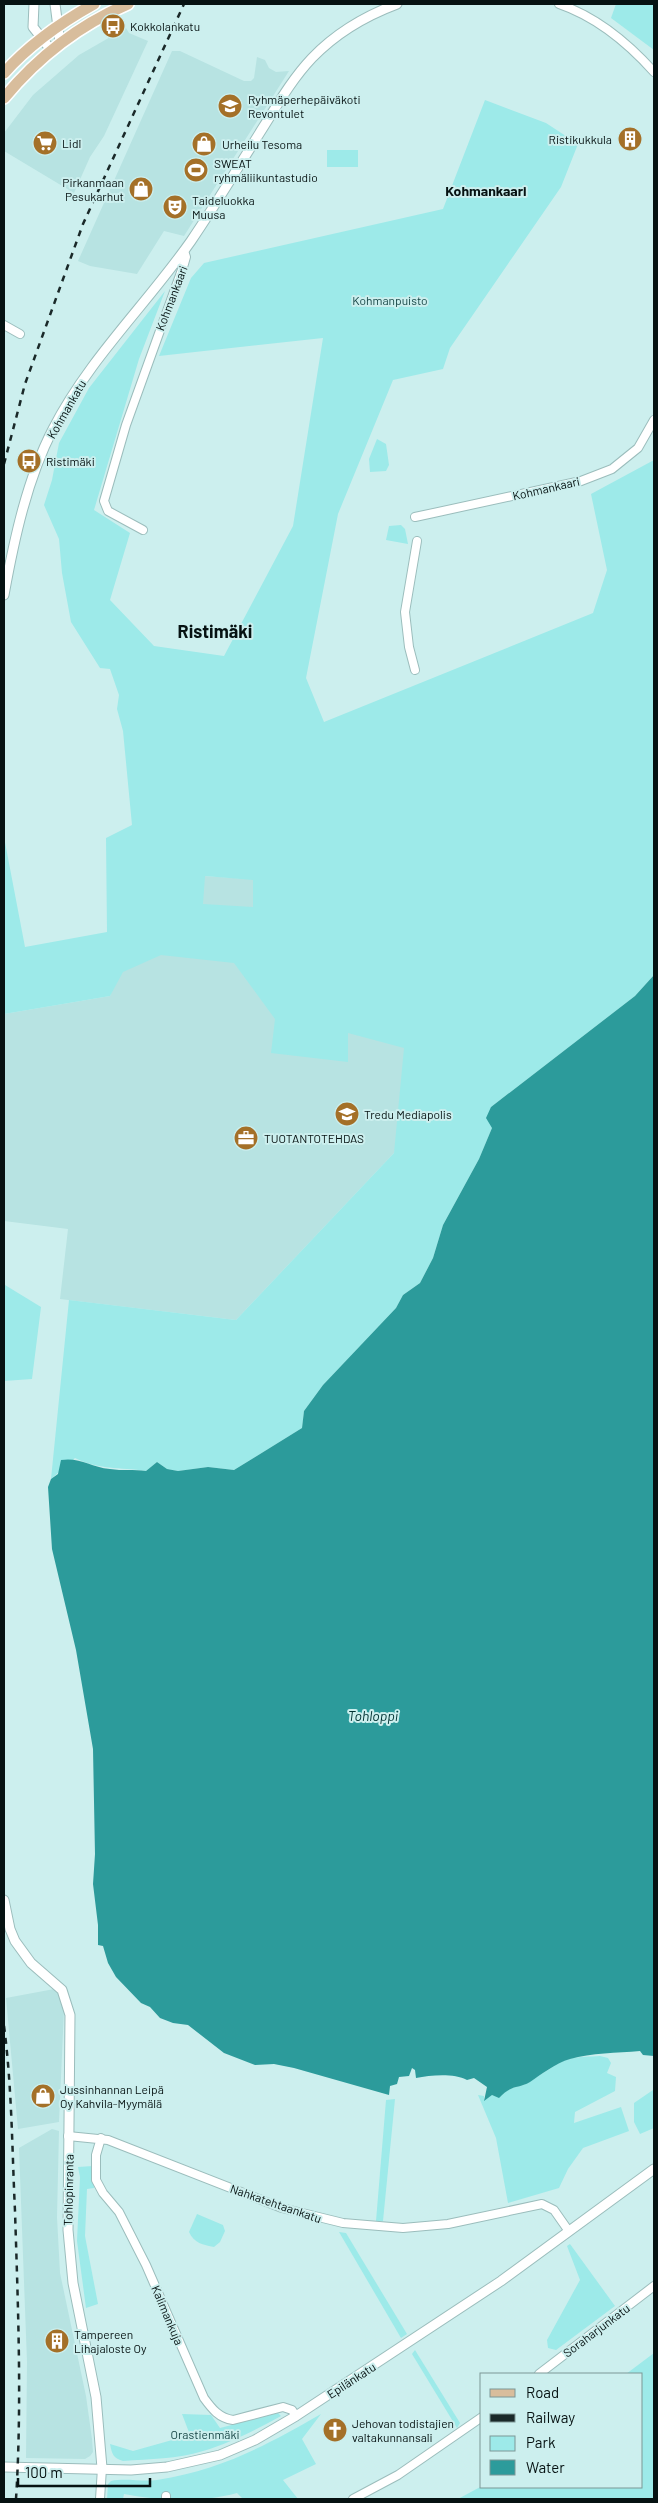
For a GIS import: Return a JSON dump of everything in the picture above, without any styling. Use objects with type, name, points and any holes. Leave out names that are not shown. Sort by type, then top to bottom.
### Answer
[{"type":"main road","points":[[4,73],[40,38],[58,24],[94,4]]},
{"type":"main road","points":[[4,98],[55,46],[106,14],[128,4]]},
{"type":"street","points":[[34,4],[32,24],[40,38],[55,46],[58,24],[55,4]]},
{"type":"street","name":"Kohmankaari","points":[[143,530],[108,511],[104,501],[131,411],[184,264],[186,257],[184,251],[284,94],[304,66],[339,34],[365,18],[397,4]]},
{"type":"street","points":[[559,4],[584,15],[622,41],[654,72]]},
{"type":"street","name":"Kohmankatu","points":[[4,596],[31,485],[53,429],[92,366],[184,251]]},
{"type":"street","points":[[4,325],[20,334]]},
{"type":"street","name":"Kohmankaari","points":[[415,517],[581,481],[612,469],[638,448],[654,420]]},
{"type":"street","points":[[415,670],[409,648],[405,612],[417,541]]},
{"type":"street","name":"Tohlopinranta","points":[[4,1900],[10,1928],[23,1954],[56,1983],[66,1996],[70,2015],[68,2230],[70,2259],[96,2397],[102,2468],[100,2499]]},
{"type":"street","name":"Nahkatehtaankatu","points":[[68,2136],[101,2138],[282,2208],[322,2220],[371,2227],[403,2228],[448,2224],[542,2204],[554,2210],[568,2230]]},
{"type":"street","name":"Kalimankuja","points":[[101,2138],[96,2155],[96,2180],[102,2192],[119,2212],[146,2265],[204,2398],[214,2411],[226,2419],[233,2420],[283,2407],[292,2410],[296,2416]]},
{"type":"street","name":"Epilänkatu","points":[[4,2467],[155,2469],[207,2459],[255,2440],[296,2416],[493,2286],[654,2169]]},
{"type":"street","name":"Soraharjunkatu","points":[[540,2373],[654,2286]]},
{"type":"street","points":[[353,2499],[398,2476],[480,2418]]},
{"type":"shaded area","points":[[126,28],[129,33],[148,41],[104,136],[90,157],[74,193],[4,151],[4,133],[33,95],[79,55]]},
{"type":"shaded area","points":[[172,51],[180,51],[244,81],[251,81],[254,78],[257,57],[265,60],[269,68],[276,72],[289,71],[184,236],[164,231],[137,274],[90,266],[78,261]]},
{"type":"shaded area","points":[[160,873],[320,884],[450,983],[394,1153],[236,1320],[60,1299],[68,1229],[4,1221],[4,1014],[110,996]]},
{"type":"shaded area","points":[[65,1987],[59,2122],[18,2129],[6,1998]]},
{"type":"shaded area","points":[[52,2129],[59,2131],[57,2217],[60,2273],[86,2396],[92,2439],[93,2452],[85,2459],[26,2458],[27,2362],[19,2148]]},
{"type":"green space","points":[[616,4],[654,4],[654,50],[611,18]]},
{"type":"green space","name":"Kohmanpuisto","points":[[485,100],[546,123],[578,144],[561,187],[450,348],[443,369],[393,380],[338,514],[306,678],[324,722],[593,613],[607,570],[591,494],[654,460],[654,975],[635,996],[491,1107],[492,1128],[479,1159],[443,1225],[433,1258],[420,1283],[403,1295],[396,1308],[323,1385],[304,1411],[302,1428],[234,1470],[208,1467],[178,1471],[167,1469],[157,1462],[146,1471],[92,1465],[75,1458],[51,1479],[69,1300],[236,1320],[394,1153],[404,1048],[348,1033],[348,1062],[271,1053],[275,1019],[234,963],[161,955],[123,972],[110,996],[4,1014],[4,837],[25,947],[107,932],[106,838],[132,825],[123,731],[117,709],[119,695],[110,669],[100,668],[71,622],[62,573],[59,539],[44,505],[52,480],[59,443],[89,388],[165,291],[139,359],[94,510],[130,533],[110,600],[154,646],[224,656],[293,526],[323,338],[159,356],[191,278],[204,263],[443,209]],"holes":[[[205,876],[253,880],[253,907],[203,904]]]},
{"type":"green space","points":[[327,150],[358,150],[358,167],[327,167]]},
{"type":"green space","points":[[377,439],[386,444],[389,465],[386,471],[370,472],[369,459]]},
{"type":"green space","points":[[401,525],[405,529],[408,544],[386,540],[389,526]]},
{"type":"green space","points":[[5,1285],[41,1307],[32,1379],[4,1381]]},
{"type":"green space","points":[[600,2056],[608,2058],[611,2063],[607,2073],[616,2077],[615,2091],[575,2112],[574,2123],[621,2107],[629,2131],[583,2148],[568,2169],[559,2188],[508,2203],[496,2138],[478,2095],[484,2096],[484,2100],[492,2095],[499,2097],[511,2088],[525,2084],[564,2061],[577,2057]]},
{"type":"green space","points":[[653,2090],[654,2128],[640,2134],[634,2122],[634,2103]]},
{"type":"green space","points":[[395,2099],[383,2221],[376,2221],[386,2100]]},
{"type":"green space","points":[[93,2166],[94,2188],[87,2189],[85,2236],[98,2304],[86,2308],[77,2241],[80,2177],[78,2167]]},
{"type":"green space","points":[[197,2214],[223,2225],[225,2231],[220,2242],[214,2247],[196,2241],[191,2236],[189,2232]]},
{"type":"green space","points":[[339,2232],[346,2233],[407,2334],[401,2338]]},
{"type":"green space","points":[[570,2244],[615,2306],[556,2350],[548,2348],[547,2340],[580,2280],[567,2246]]},
{"type":"green space","points":[[415,2350],[460,2423],[457,2428],[412,2354]]},
{"type":"green space","points":[[654,2353],[654,2499],[458,2499],[480,2487],[643,2488],[643,2373],[627,2373]]},
{"type":"green space","name":"Orastienmäki","points":[[278,2413],[281,2416],[253,2431],[234,2440],[193,2454],[123,2461],[117,2458],[111,2450],[110,2444],[133,2451],[190,2435],[182,2414],[211,2415],[220,2428]]},
{"type":"green space","points":[[321,2414],[302,2439],[316,2464],[283,2480],[298,2499],[243,2499],[237,2493],[195,2500],[152,2498],[124,2494],[123,2499],[107,2499],[108,2484],[111,2481],[157,2480],[203,2470],[262,2446]]},
{"type":"water","name":"Tohloppi","points":[[654,975],[654,2056],[643,2055],[640,2051],[595,2054],[570,2059],[554,2066],[530,2082],[511,2089],[499,2098],[492,2095],[484,2101],[487,2087],[474,2078],[467,2080],[456,2076],[442,2075],[416,2078],[415,2070],[412,2068],[409,2076],[399,2077],[397,2084],[390,2086],[389,2095],[294,2068],[274,2064],[255,2065],[224,2053],[188,2025],[173,2023],[160,2018],[150,2007],[141,2003],[116,1977],[108,1963],[103,1946],[98,1945],[98,1925],[93,1884],[95,1854],[93,1749],[76,1650],[52,1549],[48,1487],[51,1479],[58,1474],[61,1460],[68,1459],[119,1470],[146,1471],[157,1462],[167,1469],[178,1471],[208,1467],[234,1470],[302,1428],[304,1411],[323,1385],[396,1308],[403,1295],[420,1283],[433,1258],[443,1225],[479,1159],[492,1128],[486,1118],[491,1107],[635,996]]},
{"type":"railway","points":[[4,464],[25,384],[83,224],[184,4]]},
{"type":"railway","points":[[4,2026],[9,2072],[18,2319],[19,2427],[16,2499]]},
{"type":"place","name":"Kokkolankatu","points":[[113,26]]},
{"type":"place","name":"Ryhmäperhepäiväkoti Revontulet","points":[[230,106]]},
{"type":"place","name":"Ristikukkula","points":[[630,139]]},
{"type":"place","name":"Lidl","points":[[45,143]]},
{"type":"place","name":"Urheilu Tesoma","points":[[204,144]]},
{"type":"place","name":"SWEAT ryhmäliikuntastudio","points":[[196,170]]},
{"type":"place","name":"Pirkanmaan Pesukarhut","points":[[141,189]]},
{"type":"place","name":"Taideluokka Muusa","points":[[175,207]]},
{"type":"place","name":"Ristimäki","points":[[29,461]]},
{"type":"place","name":"Tredu Mediapolis","points":[[347,1114]]},
{"type":"place","name":"TUOTANTOTEHDAS","points":[[246,1138]]},
{"type":"place","name":"Jussinhannan Leipä Oy Kahvila-Myymälä","points":[[43,2096]]},
{"type":"place","name":"Tampereen Lihajaloste Oy","points":[[57,2341]]},
{"type":"place","name":"Jehovan todistajien valtakunnansali","points":[[335,2430]]},
{"type":"district","name":"Kohmankaari","points":[[486,190]]},
{"type":"district","name":"Ristimäki","points":[[215,631]]}]
